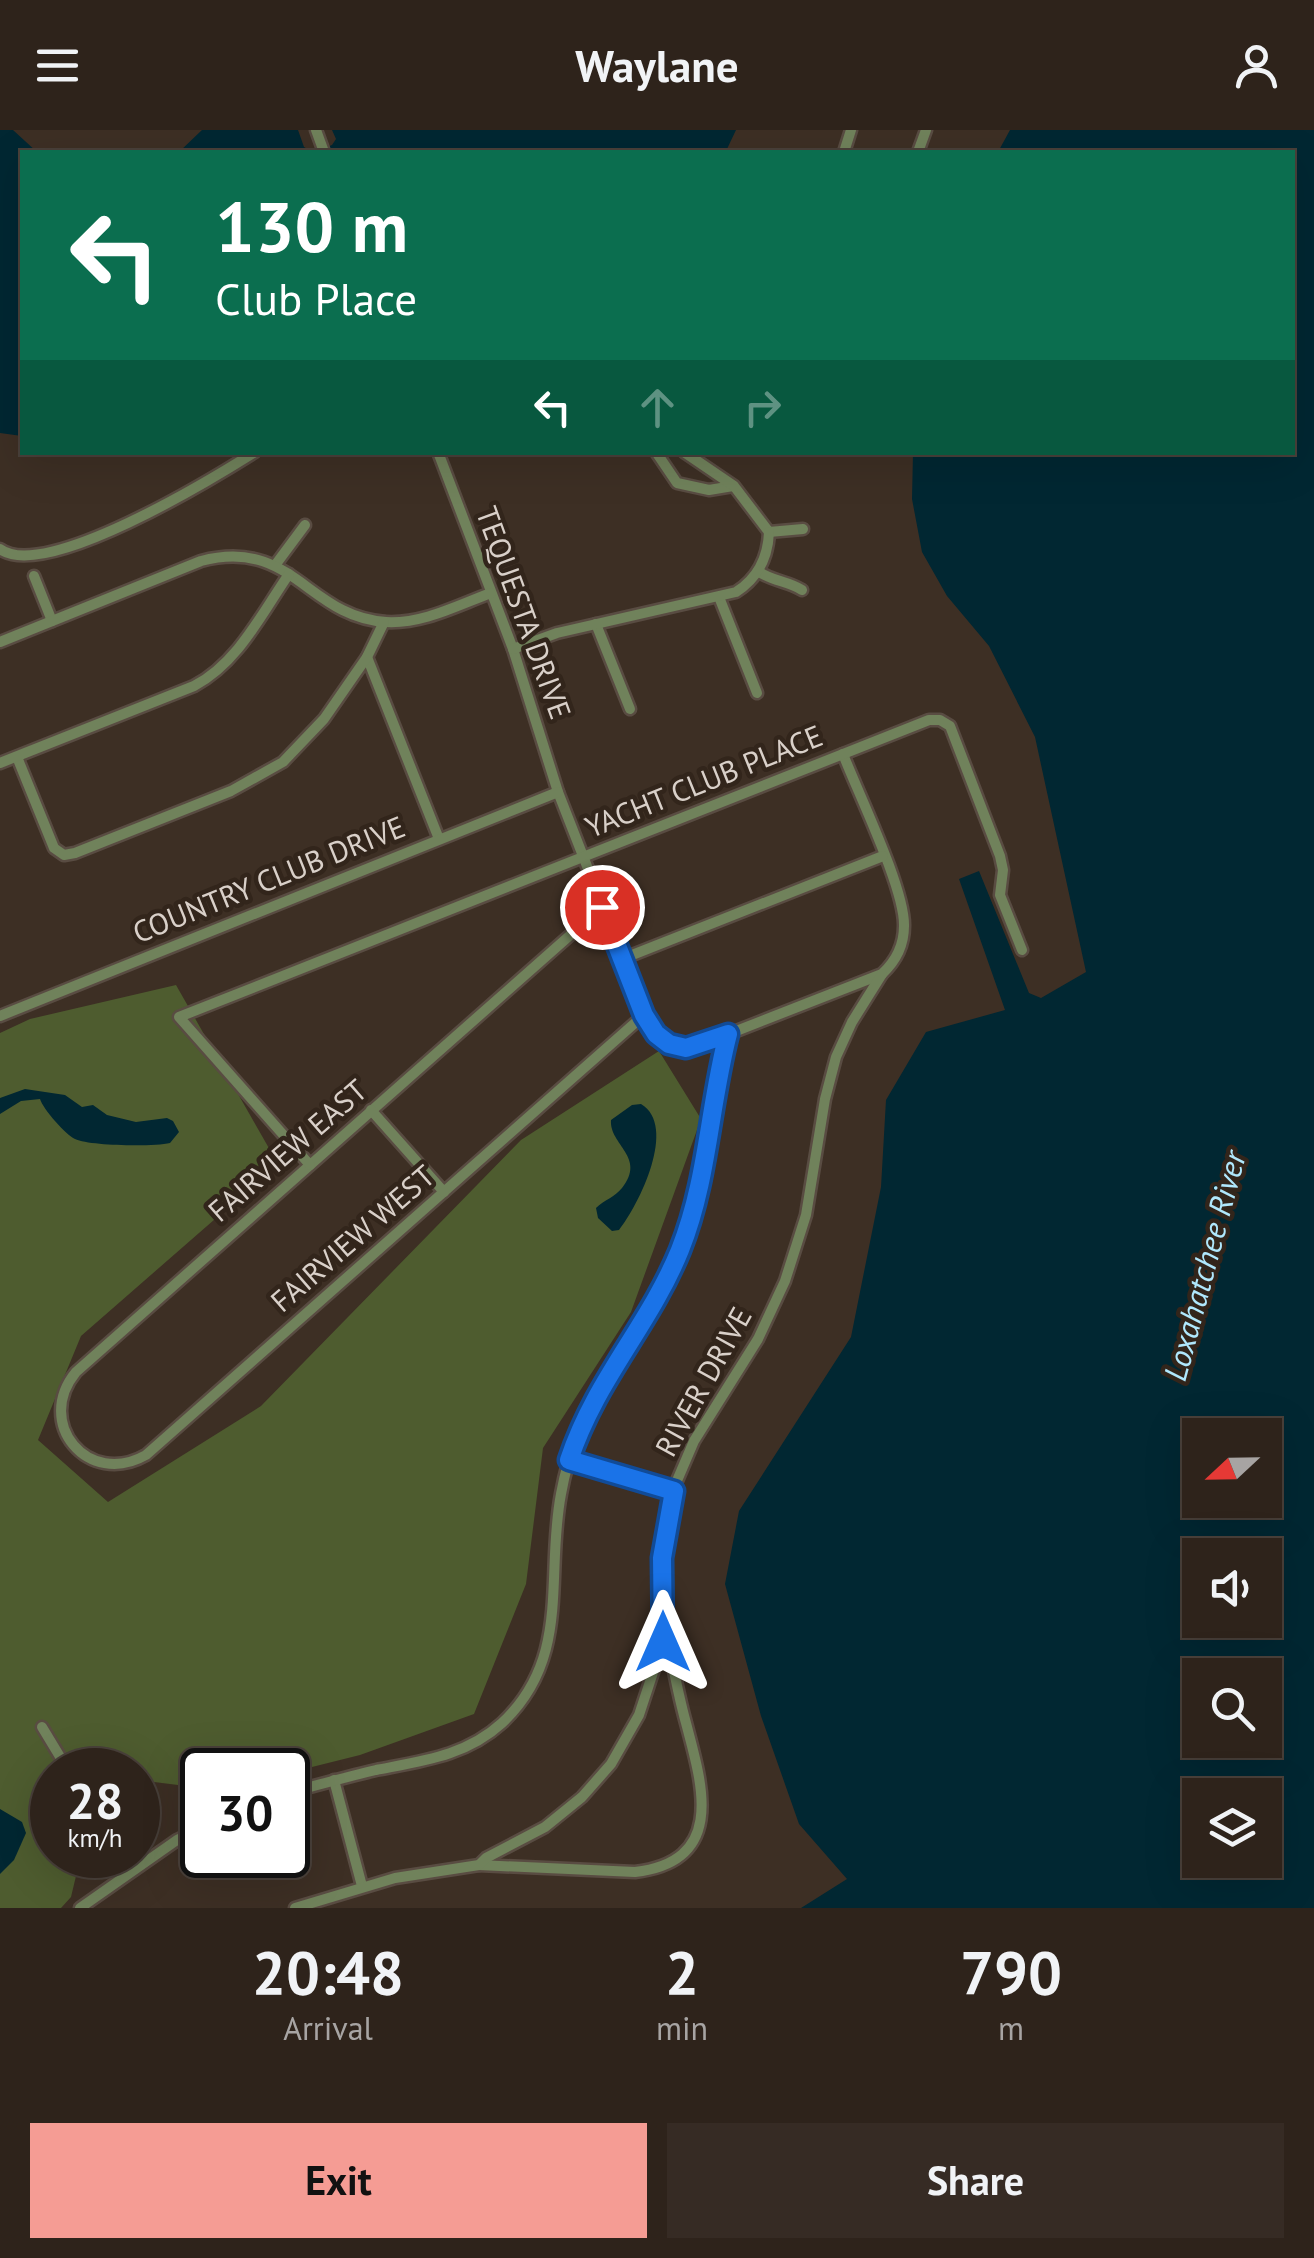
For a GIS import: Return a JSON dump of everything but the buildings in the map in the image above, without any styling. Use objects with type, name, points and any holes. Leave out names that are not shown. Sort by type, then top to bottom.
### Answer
[{"type":"street","points":[[0,549],[20,556],[90,541],[173,500],[250,455]]},
{"type":"street","name":"TEQUESTA DRIVE","points":[[439,455],[513,649],[582,858],[644,1015]]},
{"type":"street","points":[[658,455],[677,483],[708,490],[734,486]]},
{"type":"street","points":[[513,649],[557,633],[719,597],[741,589],[758,571],[769,532],[734,486],[688,455]]},
{"type":"street","points":[[276,564],[304,525]]},
{"type":"street","points":[[769,532],[804,529]]},
{"type":"street","points":[[0,642],[214,557],[242,556],[276,564],[342,610],[384,622],[429,617],[491,592]]},
{"type":"street","points":[[758,571],[802,590]]},
{"type":"street","points":[[0,763],[212,676],[232,657],[289,574]]},
{"type":"street","points":[[34,576],[52,621]]},
{"type":"street","points":[[719,597],[757,693]]},
{"type":"street","points":[[17,757],[51,843],[64,855],[75,853],[230,792],[270,771],[310,736],[367,657],[384,622]]},
{"type":"street","points":[[596,624],[630,709]]},
{"type":"street","points":[[367,657],[440,839]]},
{"type":"street","name":"YACHT CLUB PLACE","points":[[310,1165],[179,1017],[928,720],[946,722],[1000,856],[1000,895],[1022,950]]},
{"type":"street","points":[[622,959],[883,856],[843,754]]},
{"type":"street","name":"COUNTRY CLUB DRIVE","points":[[2,1011],[558,792]]},
{"type":"street","name":"RIVER DRIVE","points":[[295,1908],[362,1886],[479,1865],[545,1828],[597,1781],[621,1750],[639,1715],[663,1642],[662,1558],[674,1491],[694,1441],[750,1354],[785,1281],[806,1215],[836,1056],[852,1022],[902,944],[903,910],[883,856]]},
{"type":"street","name":"FAIRVIEW EAST","points":[[81,1453],[68,1439],[60,1412],[63,1393],[72,1376],[602,907]]},
{"type":"street","points":[[644,1015],[660,1038],[680,1047],[697,1046],[882,974]]},
{"type":"street","name":"FAIRVIEW WEST","points":[[81,1453],[98,1462],[116,1464],[146,1455],[644,1015]]},
{"type":"street","points":[[310,1786],[450,1755],[494,1730],[517,1706],[538,1674],[552,1629],[554,1542],[569,1460],[599,1388],[653,1304],[684,1238],[705,1169],[716,1086],[728,1034]]},
{"type":"street","points":[[371,1110],[444,1192]]},
{"type":"street","points":[[569,1460],[674,1491]]},
{"type":"street","points":[[479,1865],[634,1872],[657,1868],[687,1847],[701,1822],[703,1788],[669,1646],[663,1642]]},
{"type":"street","points":[[42,1727],[55,1748]]},
{"type":"street","points":[[334,1780],[362,1886]]},
{"type":"street","points":[[80,1908],[121,1878]]},
{"type":"green space","points":[[176,985],[278,1164],[81,1336],[38,1440],[108,1502],[261,1406],[521,1140],[659,1051],[701,1119],[631,1312],[543,1448],[526,1584],[474,1714],[360,1755],[310,1768],[310,1748],[180,1748],[180,1785],[160,1783],[160,1748],[30,1748],[30,1878],[76,1878],[71,1897],[61,1908],[0,1908],[0,1033],[30,1019]]},
{"type":"water","points":[[0,130],[13,130],[35,150],[20,150],[20,436],[0,433]]},
{"type":"water","points":[[202,130],[298,130],[304,147],[309,150],[181,150]]},
{"type":"water","points":[[332,130],[736,130],[725,150],[320,150],[336,139]]},
{"type":"water","name":"Loxahatchee River","points":[[1010,130],[1314,130],[1314,1908],[801,1908],[847,1879],[799,1824],[761,1716],[725,1584],[739,1511],[851,1337],[881,1187],[886,1100],[926,1032],[1005,1010],[959,879],[979,871],[1029,993],[1041,998],[1086,972],[1035,737],[989,646],[947,596],[922,552],[912,499],[913,455],[1295,455],[1295,150],[999,150]]},
{"type":"water","points":[[25,1089],[65,1095],[82,1107],[93,1105],[107,1115],[136,1122],[167,1118],[179,1132],[170,1143],[94,1143],[71,1137],[40,1099],[21,1101],[0,1114],[0,1098]]},
{"type":"water","points":[[641,1104],[656,1129],[656,1147],[636,1203],[619,1230],[612,1231],[598,1218],[596,1208],[622,1188],[631,1168],[611,1120],[632,1105]]},
{"type":"water","points":[[0,1809],[22,1822],[26,1833],[14,1860],[0,1874]]},
{"type":"route","points":[[602,907],[644,1015],[656,1034],[669,1044],[686,1048],[728,1034],[716,1086],[705,1169],[679,1252],[653,1304],[599,1388],[569,1460],[674,1491],[662,1558],[663,1642]]}]
